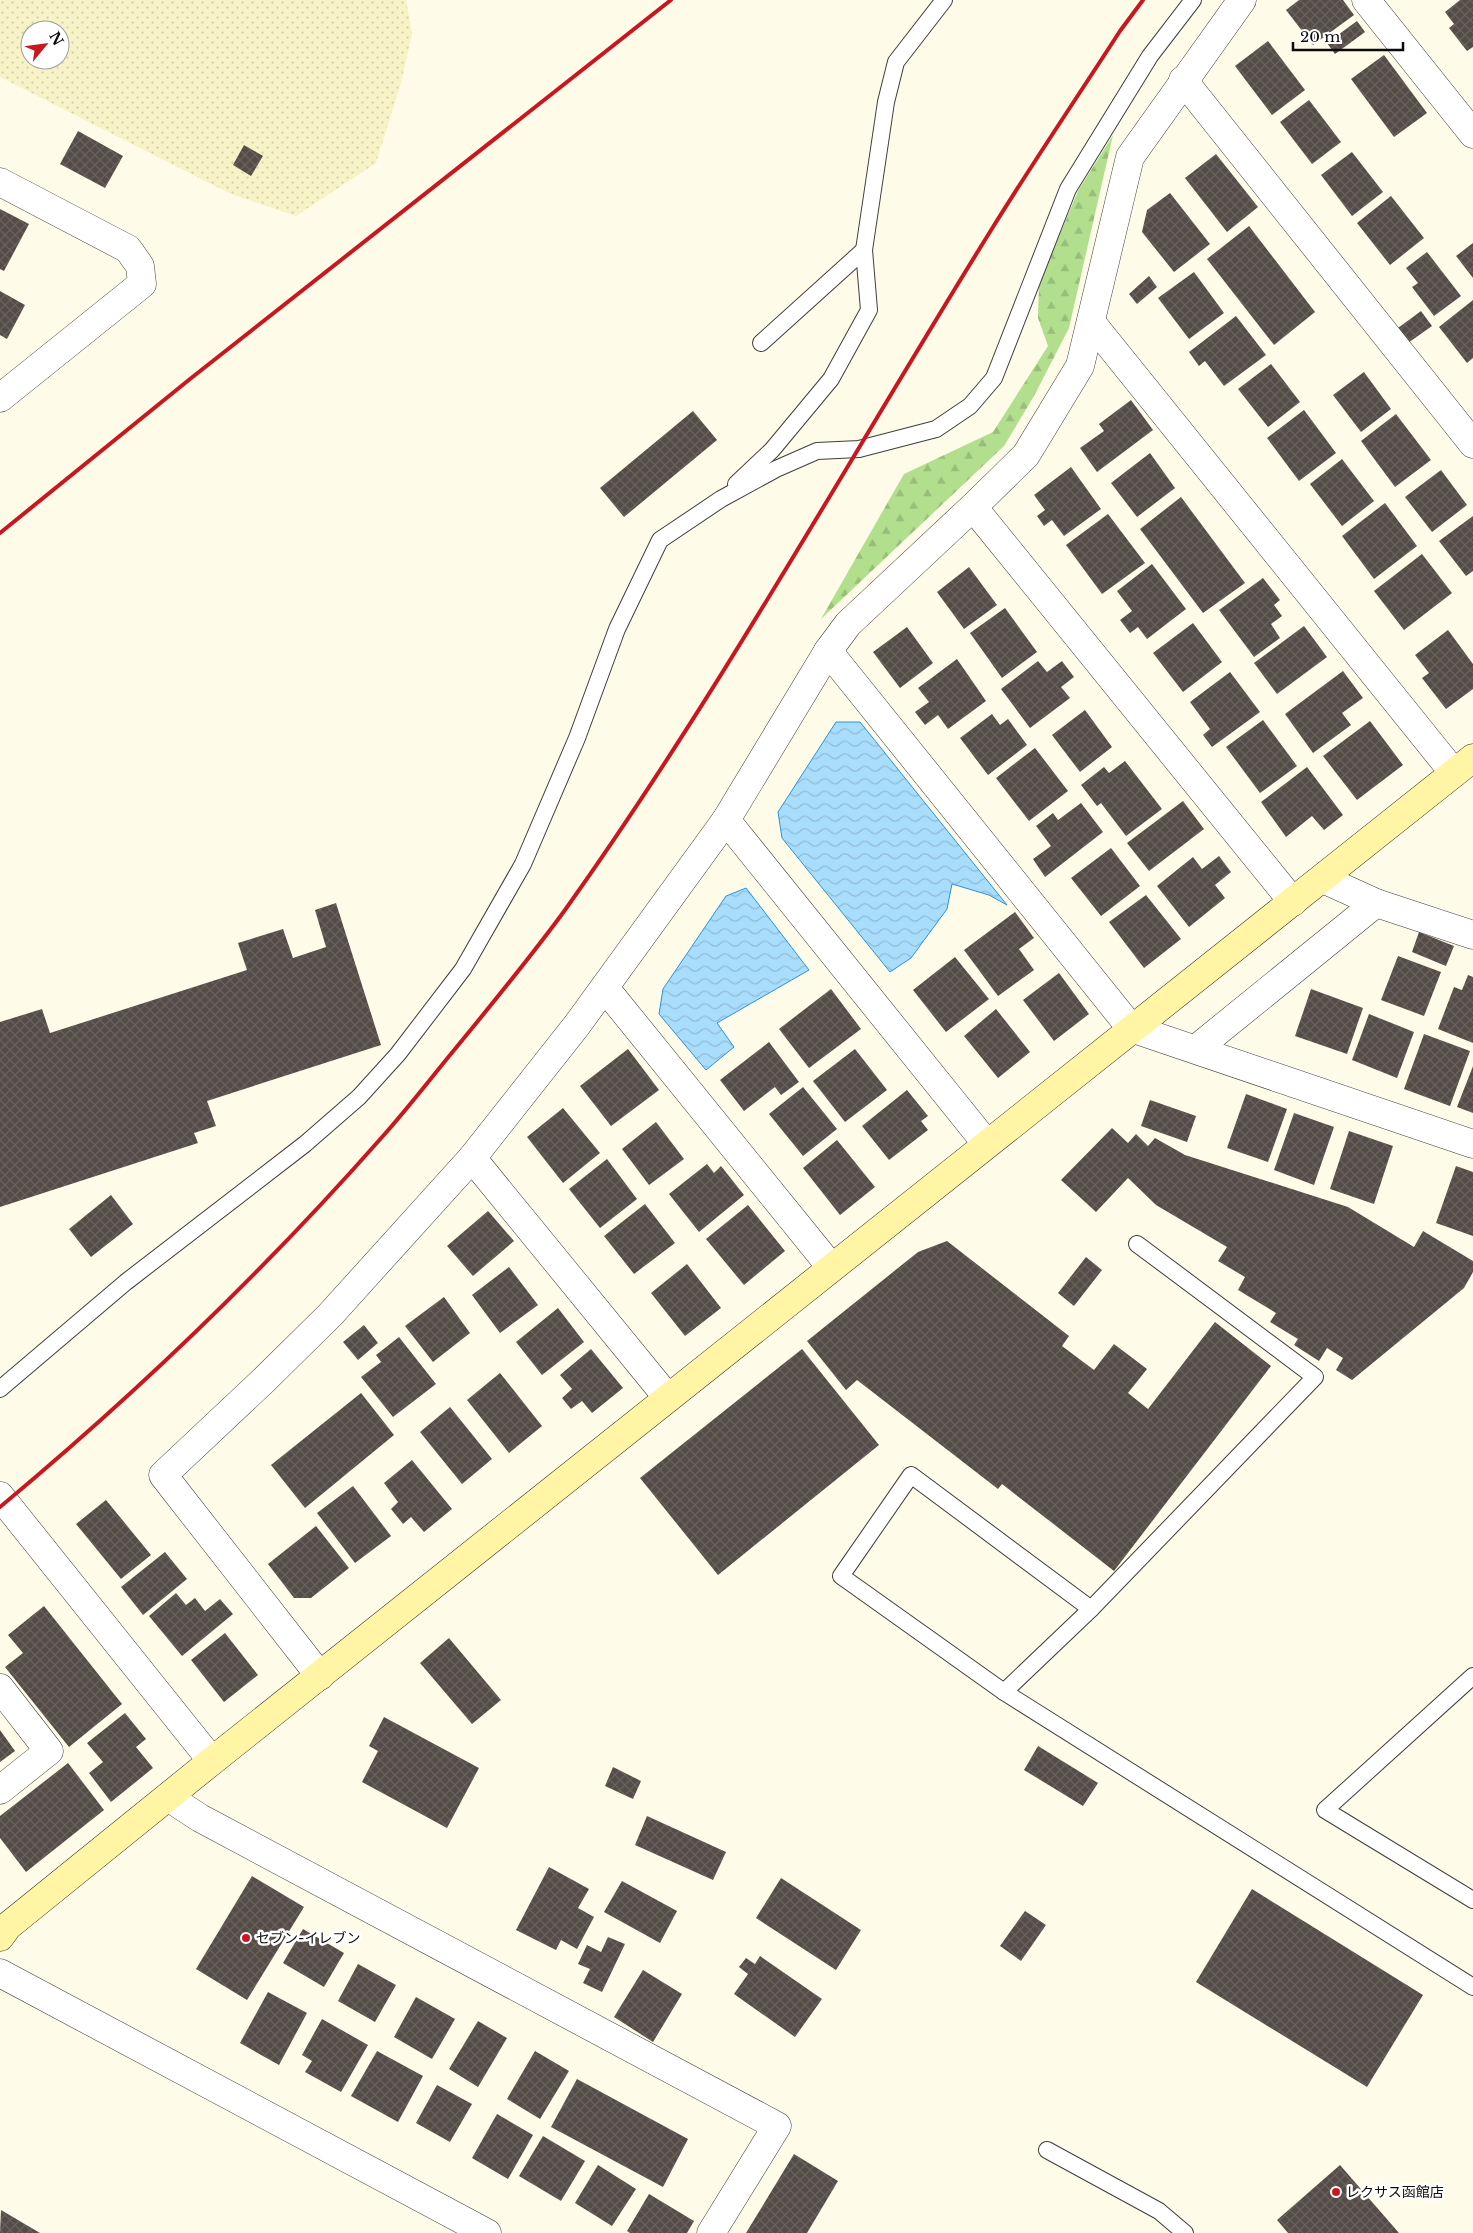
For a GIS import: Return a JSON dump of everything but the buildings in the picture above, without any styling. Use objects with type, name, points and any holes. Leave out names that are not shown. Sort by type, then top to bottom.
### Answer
[{"type":"street","points":[[320,1676],[163,1475],[330,1315],[472,1158],[605,988],[726,820],[828,651],[848,624],[1026,455],[1080,366],[1130,157],[1183,80],[1242,0]]},
{"type":"street","points":[[1366,0],[1473,134]]},
{"type":"street","points":[[1183,80],[1473,444]]},
{"type":"street","points":[[0,182],[128,249],[140,266],[142,284],[1,397]]},
{"type":"street","points":[[0,1938],[8,1926],[212,1761],[1464,765],[1091,322]]},
{"type":"street","points":[[973,507],[1293,902]]},
{"type":"street","points":[[828,651],[1131,1028],[1473,1144]]},
{"type":"street","points":[[726,820],[986,1144]]},
{"type":"street","points":[[1323,878],[1376,903],[1473,935]]},
{"type":"street","points":[[1196,1049],[1376,903]]},
{"type":"street","points":[[605,988],[831,1267]]},
{"type":"street","points":[[472,1158],[668,1398]]},
{"type":"street","points":[[0,1496],[212,1761]]},
{"type":"street","points":[[0,1688],[49,1751],[0,1790]]},
{"type":"street","points":[[168,1797],[200,1818],[777,2126],[711,2233]]},
{"type":"street","points":[[0,1973],[487,2233]]},
{"type":"lane","points":[[721,499],[772,450],[831,379],[869,310],[864,250],[886,102],[896,62],[944,0]]},
{"type":"lane","points":[[0,1389],[126,1282],[305,1144],[359,1097],[398,1054],[463,969],[523,864],[577,738],[617,629],[660,540],[721,499],[776,469],[817,451],[859,449],[936,428],[970,406],[994,378],[1068,189],[1150,56],[1193,0]]},
{"type":"lane","points":[[761,343],[864,250]]},
{"type":"lane","points":[[1004,1692],[1091,1609],[1316,1377],[1137,1244]]},
{"type":"lane","points":[[1091,1609],[912,1475],[842,1576],[1004,1692],[1473,1986]]},
{"type":"lane","points":[[1473,1676],[1325,1810],[1473,1900]]},
{"type":"lane","points":[[1048,2150],[1160,2211],[1185,2233]]},
{"type":"shaded area","points":[[0,0],[406,0],[412,34],[401,83],[376,163],[296,216],[231,194],[0,77]]},
{"type":"green space","points":[[1113,135],[1069,328],[1034,396],[1004,446],[821,619],[904,474],[993,432],[1048,346],[1038,318],[1039,284],[1078,191]]},
{"type":"water","points":[[836,722],[860,722],[1007,905],[989,895],[952,884],[947,909],[911,958],[890,972],[782,838],[778,812]]},
{"type":"water","points":[[746,888],[809,970],[717,1023],[734,1047],[706,1070],[659,1014],[663,989],[726,896]]},
{"type":"railway","points":[[0,533],[190,379],[671,0]]},
{"type":"railway","points":[[0,1507],[150,1375],[199,1329],[293,1234],[401,1115],[552,928],[678,743],[732,658],[993,227],[1120,31],[1143,0]]},
{"type":"place","name":"セブン-イレブン","points":[[246,1938]]},
{"type":"place","name":"レクサス函館店","points":[[1336,2192]]}]
